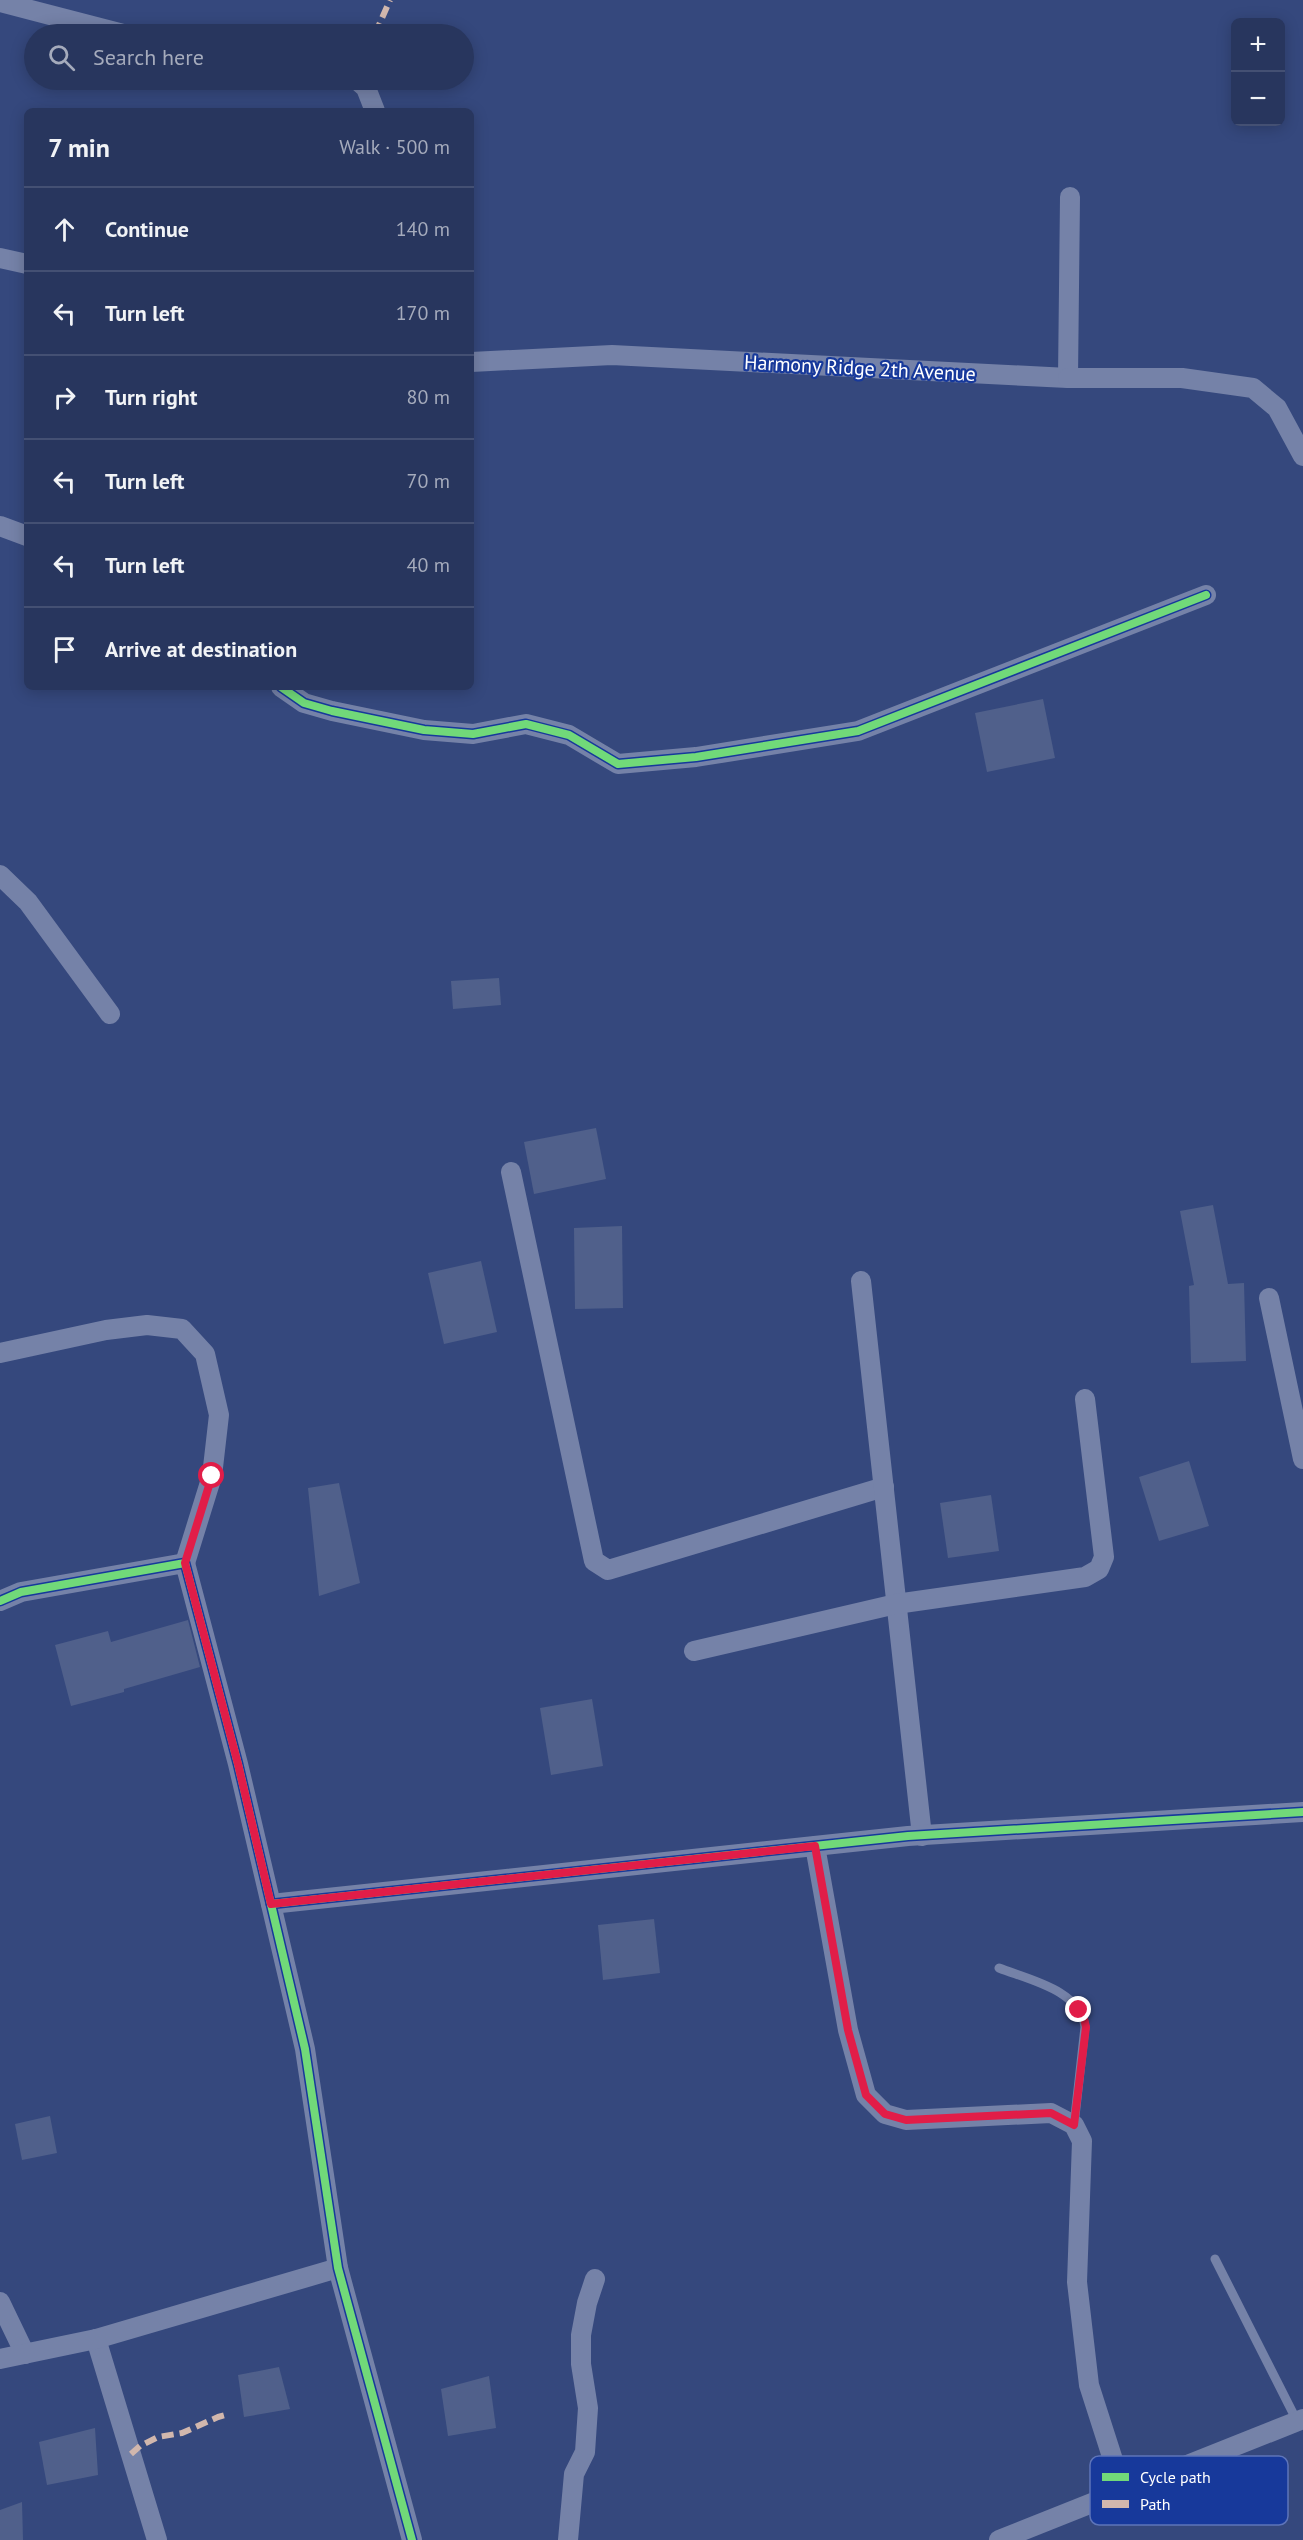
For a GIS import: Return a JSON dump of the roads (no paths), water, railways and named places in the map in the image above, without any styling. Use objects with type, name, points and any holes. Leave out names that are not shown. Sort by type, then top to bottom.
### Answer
[{"type":"street","points":[[0,2],[25,4],[90,24]]},
{"type":"street","points":[[367,90],[374,108]]},
{"type":"street","points":[[1068,378],[1070,197]]},
{"type":"street","points":[[0,258],[24,263]]},
{"type":"street","name":"Harmony Ridge 2th Avenue","points":[[474,362],[612,354],[1068,378],[1182,378],[1253,388],[1277,408],[1303,456]]},
{"type":"street","points":[[0,526],[24,535]]},
{"type":"street","points":[[285,690],[304,703],[424,730],[473,734],[526,724],[569,735],[618,764],[696,757],[858,731],[1206,595]]},
{"type":"street","points":[[0,875],[28,902],[110,1014]]},
{"type":"street","points":[[511,1172],[594,1561],[608,1570],[884,1487]]},
{"type":"street","points":[[861,1281],[922,1836]]},
{"type":"street","points":[[1269,1298],[1303,1459]]},
{"type":"street","points":[[0,1353],[106,1330],[147,1325],[182,1329],[205,1354],[219,1414],[212,1476],[185,1563],[238,1764],[305,2049],[338,2268],[412,2540]]},
{"type":"street","points":[[694,1651],[896,1604],[1085,1577],[1099,1569],[1104,1557],[1085,1399]]},
{"type":"street","points":[[0,1601],[21,1592],[185,1563]]},
{"type":"street","points":[[271,1904],[922,1836],[1303,1812]]},
{"type":"street","points":[[815,1846],[848,2030],[866,2095],[885,2114],[906,2120],[1051,2113],[1074,2125],[1082,2141],[1077,2282],[1089,2385],[1112,2456]]},
{"type":"street","points":[[0,2359],[96,2339],[338,2268]]},
{"type":"street","points":[[568,2540],[574,2474],[585,2452],[588,2408],[581,2364],[581,2336],[595,2279]]},
{"type":"street","points":[[0,2302],[25,2354]]},
{"type":"street","points":[[96,2339],[158,2540]]},
{"type":"street","points":[[1210,2456],[1300,2420]]},
{"type":"street","points":[[999,2540],[1090,2504]]},
{"type":"lane","points":[[999,1968],[1068,1996],[1084,2018],[1086,2027],[1074,2125]]},
{"type":"lane","points":[[1215,2259],[1300,2420]]}]
